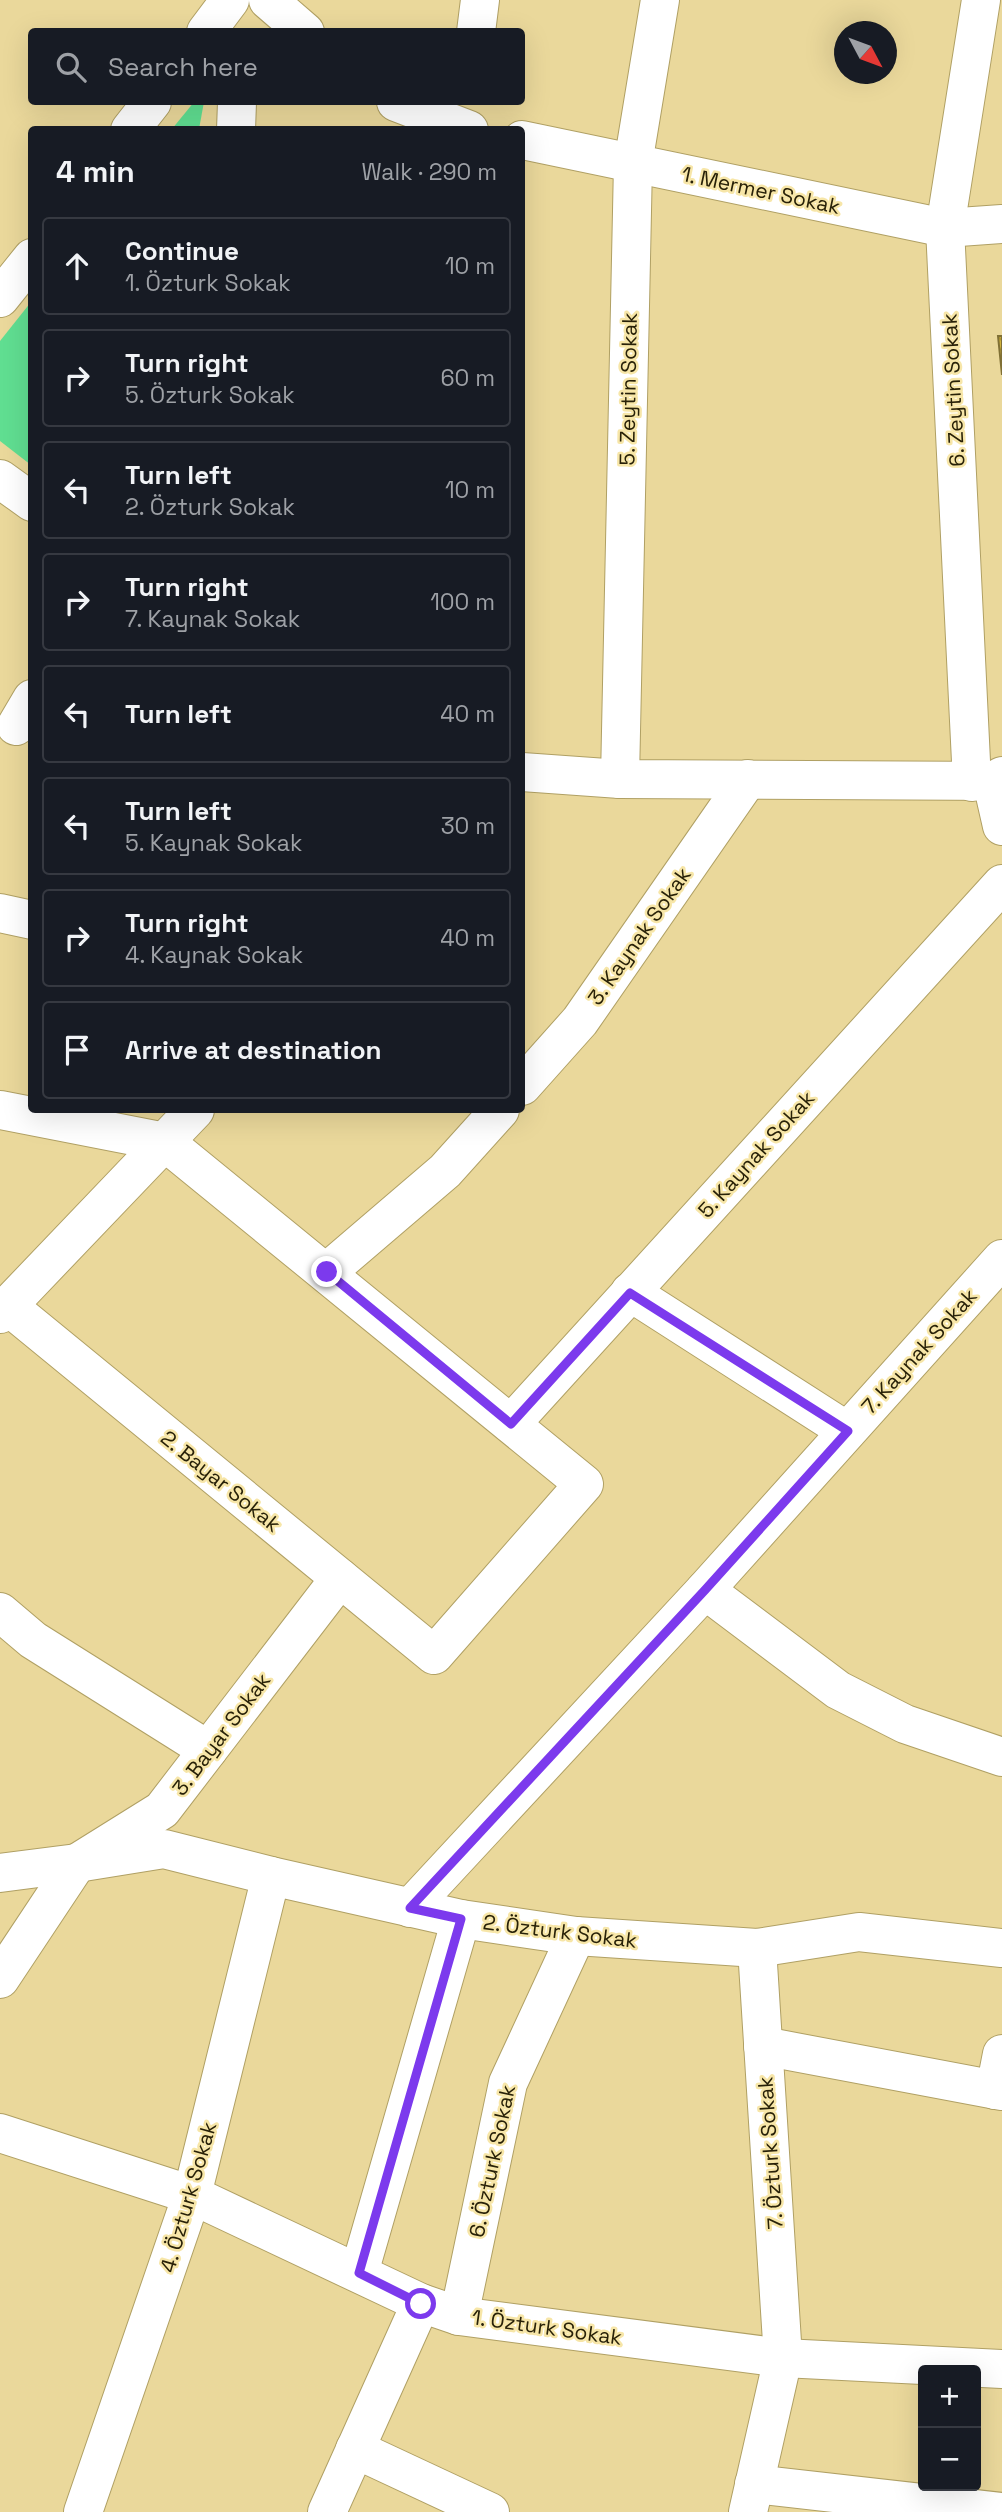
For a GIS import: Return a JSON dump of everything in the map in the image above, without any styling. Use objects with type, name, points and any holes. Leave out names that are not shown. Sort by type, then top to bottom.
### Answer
[{"type":"street","points":[[209,28],[230,0]]},
{"type":"street","points":[[242,28],[244,0]]},
{"type":"street","points":[[268,0],[300,28]]},
{"type":"street","points":[[476,28],[480,0]]},
{"type":"street","name":"5. Zeytin Sokak","points":[[620,779],[633,164],[660,0]]},
{"type":"street","name":"6. Zeytin Sokak","points":[[981,0],[945,228],[992,780]]},
{"type":"street","points":[[133,126],[150,105]]},
{"type":"street","points":[[236,126],[237,105]]},
{"type":"street","points":[[408,105],[466,120]]},
{"type":"street","name":"1. Mermer Sokak","points":[[525,141],[945,228],[1002,225]]},
{"type":"street","points":[[0,298],[28,263]]},
{"type":"street","points":[[0,479],[28,499]]},
{"type":"street","points":[[525,772],[620,779],[992,780],[1002,826]]},
{"type":"street","name":"3. Kaynak Sokak","points":[[525,1083],[580,1021],[748,779]]},
{"type":"street","name":"5. Kaynak Sokak","points":[[511,1424],[1002,884]]},
{"type":"street","points":[[0,913],[28,919]]},
{"type":"street","points":[[0,1110],[165,1142],[511,1424]]},
{"type":"street","points":[[4,1310],[192,1113]]},
{"type":"street","points":[[327,1272],[445,1171],[497,1113]]},
{"type":"street","name":"7. Kaynak Sokak","points":[[410,1908],[705,1590],[1002,1259]]},
{"type":"street","points":[[630,1293],[848,1431]]},
{"type":"street","name":"2. Bayar Sokak","points":[[4,1310],[434,1655],[584,1484],[511,1424]]},
{"type":"street","name":"3. Bayar Sokak","points":[[77,1863],[162,1810],[340,1578]]},
{"type":"street","points":[[705,1590],[838,1690],[905,1724],[1002,1757]]},
{"type":"street","points":[[0,1612],[33,1640],[208,1750]]},
{"type":"street","name":"2. Özturk Sokak","points":[[0,1873],[164,1849],[461,1919],[576,1936],[757,1948],[859,1932],[1002,1948]]},
{"type":"street","points":[[0,1979],[77,1863]]},
{"type":"street","name":"4. Özturk Sokak","points":[[83,2512],[192,2195],[271,1876]]},
{"type":"street","points":[[359,2273],[461,1919]]},
{"type":"street","name":"6. Özturk Sokak","points":[[459,2316],[508,2083],[576,1936]]},
{"type":"street","name":"7. Özturk Sokak","points":[[751,2498],[783,2358],[757,1948]]},
{"type":"street","points":[[763,2046],[999,2091],[1002,2053]]},
{"type":"street","name":"1. Özturk Sokak","points":[[0,2133],[192,2195],[421,2304],[459,2316],[783,2358],[1002,2369]]},
{"type":"street","points":[[327,2512],[421,2304]]},
{"type":"street","points":[[355,2449],[490,2512]]},
{"type":"street","points":[[751,2498],[1002,2512]]},
{"type":"green space","points":[[192,105],[203,105],[200,126],[174,126]]},
{"type":"green space","points":[[28,306],[28,463],[0,441],[0,341]]},
{"type":"building","points":[[998,336],[1002,336],[1002,375]]},
{"type":"route","points":[[327,1272],[511,1424],[630,1293],[848,1431],[705,1590],[410,1908],[461,1919],[359,2273],[421,2304]]}]
